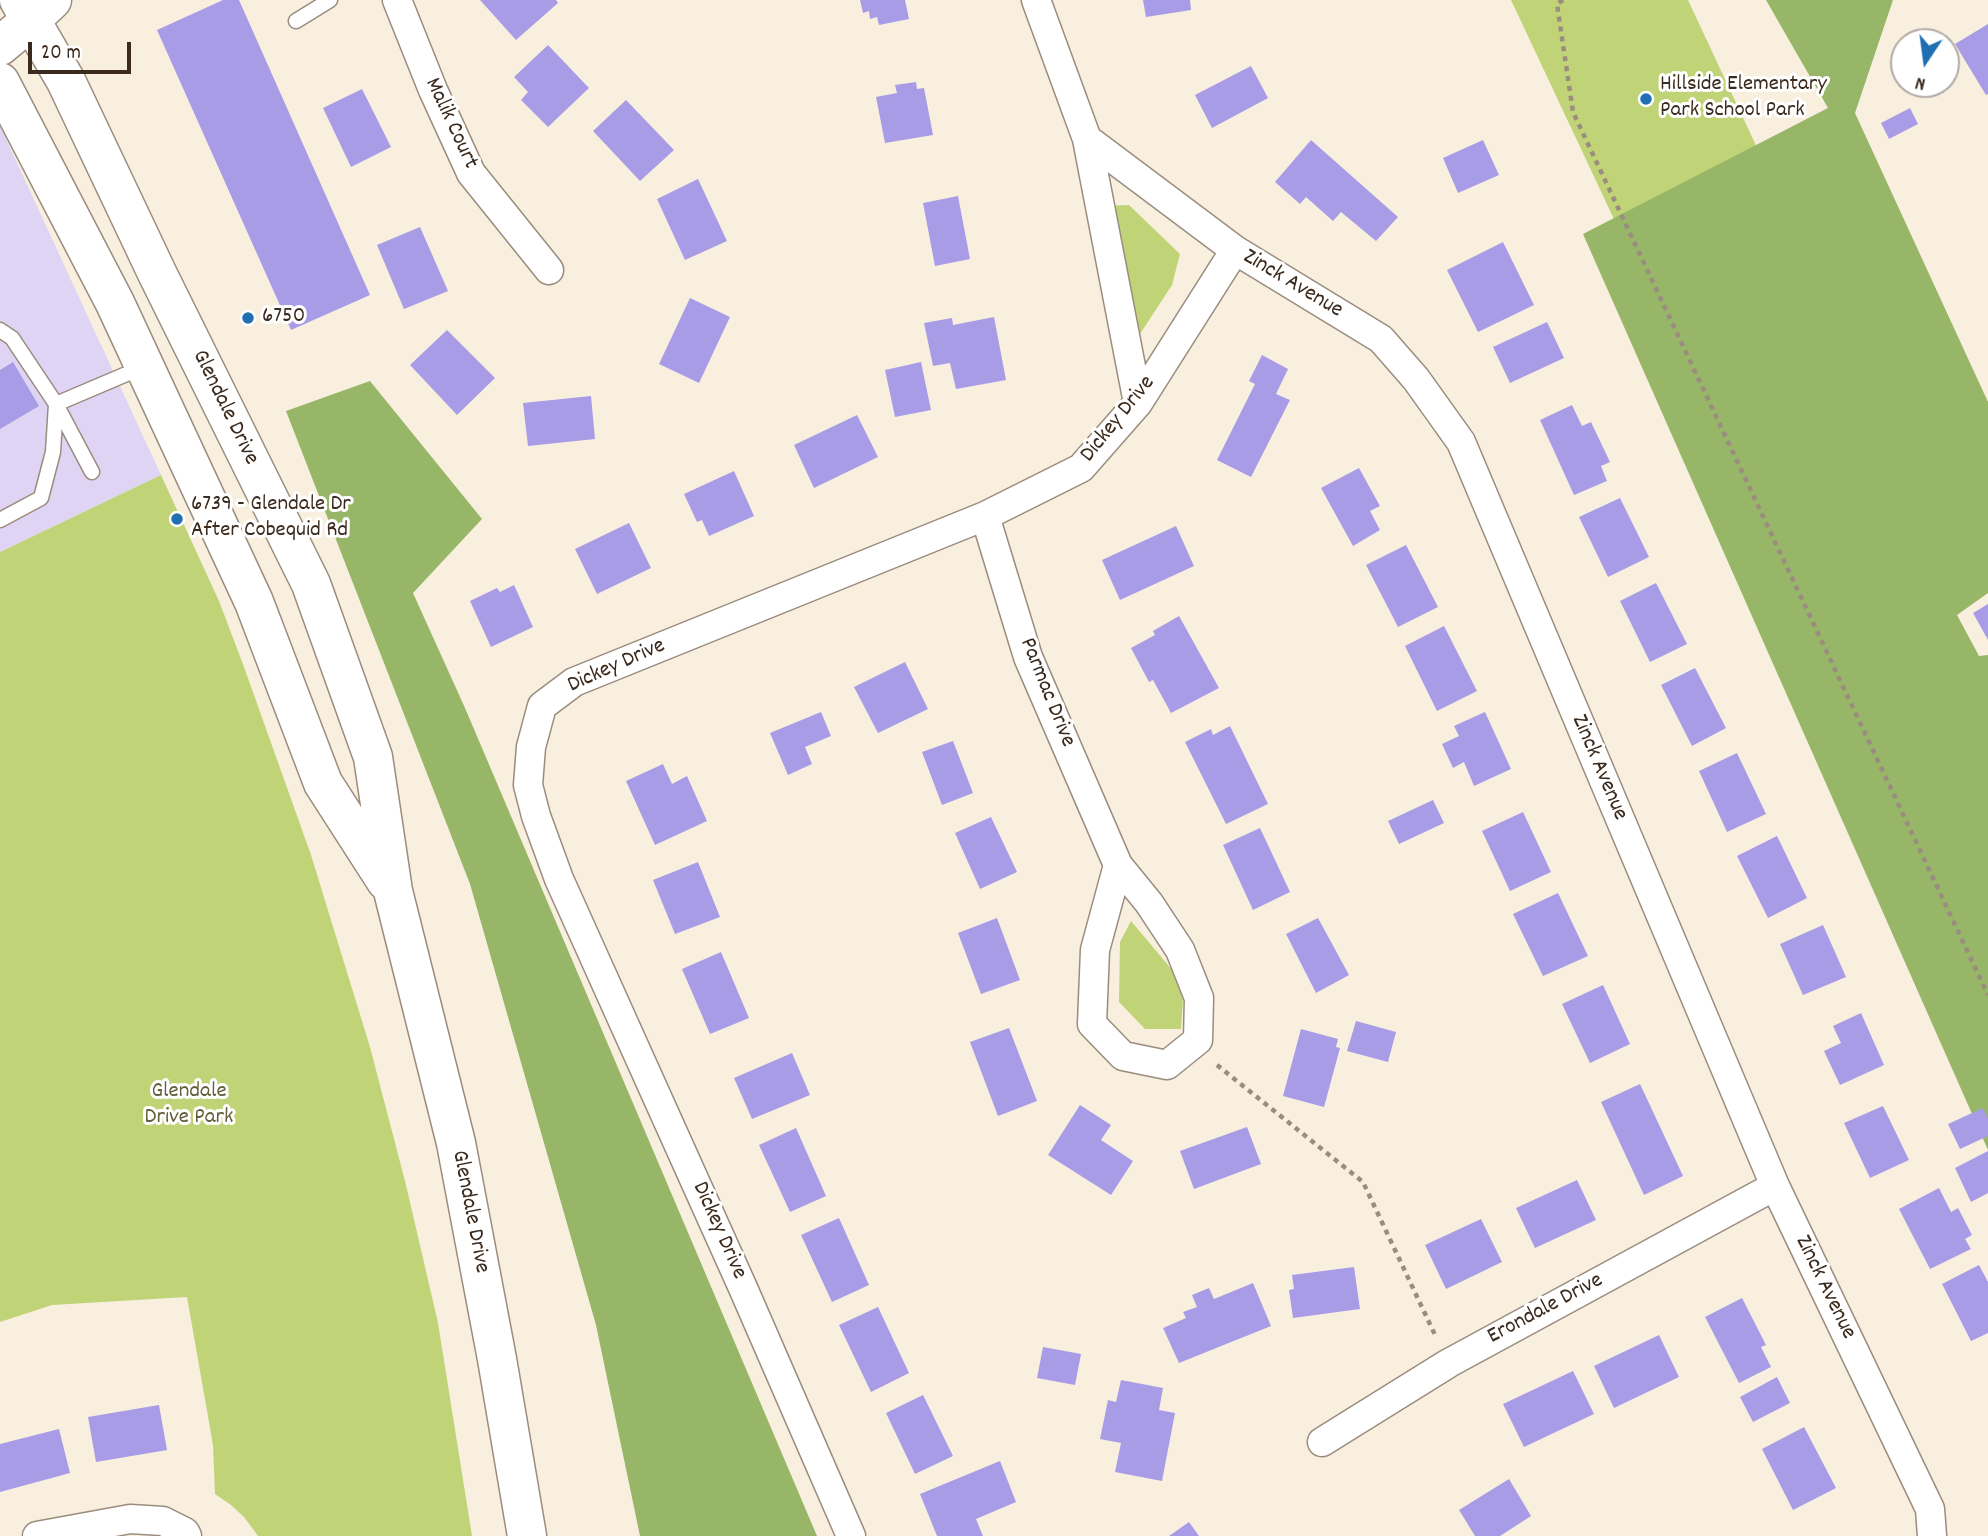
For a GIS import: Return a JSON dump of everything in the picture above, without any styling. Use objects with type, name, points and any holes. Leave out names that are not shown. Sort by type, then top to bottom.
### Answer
[{"type":"main road","points":[[0,46],[34,7]]},
{"type":"main road","name":"Glendale Drive","points":[[34,7],[70,90],[174,308],[312,584],[373,757],[393,891],[456,1143],[527,1536]]},
{"type":"main road","name":"Glendale Drive","points":[[0,82],[115,303],[254,602],[323,783],[393,891]]},
{"type":"street","name":"Malik Court","points":[[397,0],[433,90],[471,173],[549,270]]},
{"type":"street","points":[[1036,0],[1087,139],[1138,404]]},
{"type":"street","name":"Zinck Avenue","points":[[1087,139],[1236,250],[1381,340],[1416,379],[1461,442],[1775,1186],[1930,1509],[1932,1536]]},
{"type":"street","name":"Dickey Drive","points":[[851,1536],[559,878],[536,816],[528,785],[531,747],[541,706],[574,682],[985,516],[1081,468],[1138,404],[1236,250]]},
{"type":"street","name":"Parmac Drive","points":[[985,516],[1028,657],[1118,865],[1149,903],[1180,950],[1199,998],[1198,1040]]},
{"type":"street","points":[[1118,865],[1095,950],[1092,1024],[1123,1056],[1167,1066],[1198,1040]]},
{"type":"street","name":"Erondale Drive","points":[[1322,1442],[1449,1363],[1775,1186]]},
{"type":"street","points":[[37,1536],[130,1519],[163,1521],[185,1532],[187,1536]]},
{"type":"lane","points":[[296,20],[330,0]]},
{"type":"lane","points":[[0,330],[12,338],[56,404],[92,472]]},
{"type":"lane","points":[[56,404],[144,366]]},
{"type":"lane","points":[[0,520],[41,498],[53,452],[56,404]]},
{"type":"path","points":[[1563,0],[1557,4],[1573,112],[1988,995]]},
{"type":"path","points":[[1198,1040],[1220,1070],[1363,1182],[1449,1363]]},
{"type":"shaded area","points":[[0,126],[161,475],[0,552]]},
{"type":"green space","name":"Hillside Elementary Park School Park","points":[[1511,0],[1688,0],[1781,199],[1636,266]]},
{"type":"green space","points":[[1766,0],[1893,0],[1855,113],[1988,402],[1988,593],[1957,615],[1979,656],[1988,655],[1988,1150],[1583,234],[1828,108]]},
{"type":"green space","points":[[1129,205],[1180,254],[1172,285],[1138,337],[1103,206]]},
{"type":"green space","points":[[370,381],[482,519],[413,593],[465,708],[817,1536],[640,1536],[596,1325],[470,884],[286,411]]},
{"type":"green space","name":"Glendale Drive Park","points":[[161,475],[219,601],[244,667],[311,855],[370,1047],[438,1323],[472,1536],[258,1536],[244,1517],[215,1494],[213,1445],[187,1297],[52,1305],[0,1322],[0,552]]},
{"type":"green space","points":[[1131,921],[1173,971],[1183,1000],[1181,1029],[1145,1029],[1119,1002],[1120,942]]},
{"type":"building","points":[[223,0],[239,0],[370,295],[291,330],[157,30]]},
{"type":"building","points":[[480,0],[556,0],[558,3],[516,40]]},
{"type":"building","points":[[860,0],[905,0],[909,19],[879,25],[877,17],[870,19],[869,11],[863,13]]},
{"type":"building","points":[[1143,0],[1190,0],[1191,10],[1146,17]]},
{"type":"building","points":[[1988,24],[1988,94],[1986,95],[1960,52],[1960,41]]},
{"type":"building","points":[[548,45],[589,88],[548,127],[521,100],[528,92],[514,77]]},
{"type":"building","points":[[1251,66],[1268,98],[1212,128],[1195,95]]},
{"type":"building","points":[[916,82],[917,89],[924,88],[933,135],[885,143],[876,97],[897,93],[895,85]]},
{"type":"building","points":[[362,89],[391,147],[351,167],[323,108]]},
{"type":"building","points":[[626,100],[674,150],[640,181],[593,131]]},
{"type":"building","points":[[1910,108],[1918,124],[1889,139],[1881,123]]},
{"type":"building","points":[[1311,140],[1398,217],[1376,241],[1341,212],[1333,221],[1306,197],[1300,204],[1275,182]]},
{"type":"building","points":[[1483,140],[1499,175],[1458,193],[1443,158]]},
{"type":"building","points":[[698,179],[727,241],[685,260],[657,199]]},
{"type":"building","points":[[958,196],[970,259],[935,266],[923,203]]},
{"type":"building","points":[[420,227],[448,291],[404,309],[377,245]]},
{"type":"building","points":[[1503,242],[1534,305],[1478,332],[1447,270]]},
{"type":"building","points":[[690,298],[730,317],[699,383],[659,364]]},
{"type":"building","points":[[994,317],[1006,380],[956,389],[950,363],[933,366],[924,323],[952,318],[953,325]]},
{"type":"building","points":[[1547,322],[1564,358],[1510,383],[1493,347]]},
{"type":"building","points":[[447,330],[495,378],[457,415],[410,365]]},
{"type":"building","points":[[1262,355],[1288,369],[1276,394],[1290,400],[1251,477],[1217,460],[1255,384],[1249,381]]},
{"type":"building","points":[[13,362],[39,406],[0,429],[0,370]]},
{"type":"building","points":[[921,362],[931,410],[895,417],[885,370]]},
{"type":"building","points":[[591,396],[595,439],[528,446],[523,403]]},
{"type":"building","points":[[1572,405],[1582,426],[1591,422],[1610,462],[1601,466],[1607,481],[1574,495],[1540,420]]},
{"type":"building","points":[[857,415],[878,457],[814,488],[794,445]]},
{"type":"building","points":[[1359,468],[1380,506],[1370,511],[1380,530],[1353,546],[1321,488]]},
{"type":"building","points":[[734,471],[754,516],[709,536],[702,520],[697,522],[684,494]]},
{"type":"building","points":[[1620,498],[1649,557],[1608,577],[1579,517]]},
{"type":"building","points":[[629,523],[651,568],[597,594],[575,549]]},
{"type":"building","points":[[1176,526],[1194,566],[1120,600],[1102,560]]},
{"type":"building","points":[[1406,545],[1438,607],[1398,627],[1366,565]]},
{"type":"building","points":[[1656,583],[1687,644],[1650,662],[1620,601]]},
{"type":"building","points":[[514,585],[533,627],[491,647],[470,601],[497,588],[500,592]]},
{"type":"building","points":[[1988,604],[1988,640],[1973,613]]},
{"type":"building","points":[[1179,616],[1219,688],[1171,713],[1153,680],[1149,682],[1131,648],[1155,635],[1153,631]]},
{"type":"building","points":[[1444,626],[1477,691],[1437,711],[1405,646]]},
{"type":"building","points":[[905,662],[928,709],[878,733],[854,687]]},
{"type":"building","points":[[1695,668],[1726,728],[1692,746],[1661,685]]},
{"type":"building","points":[[821,712],[831,736],[805,747],[812,764],[788,775],[770,733]]},
{"type":"building","points":[[1485,712],[1511,769],[1474,786],[1464,762],[1453,768],[1442,744],[1459,736],[1454,726]]},
{"type":"building","points":[[1230,726],[1268,804],[1226,824],[1185,742],[1211,729],[1213,735]]},
{"type":"building","points":[[953,741],[973,793],[942,805],[922,752]]},
{"type":"building","points":[[1737,753],[1766,814],[1727,832],[1699,771]]},
{"type":"building","points":[[663,764],[672,784],[687,776],[707,821],[655,845],[626,781]]},
{"type":"building","points":[[1433,800],[1444,823],[1399,844],[1388,821]]},
{"type":"building","points":[[1523,812],[1551,872],[1510,891],[1482,831]]},
{"type":"building","points":[[991,817],[1017,872],[980,889],[955,833]]},
{"type":"building","points":[[1260,828],[1290,892],[1253,910],[1223,845]]},
{"type":"building","points":[[1777,836],[1807,898],[1768,918],[1737,856]]},
{"type":"building","points":[[698,862],[720,917],[675,934],[653,880]]},
{"type":"building","points":[[1558,893],[1588,956],[1543,976],[1513,914]]},
{"type":"building","points":[[997,918],[1020,980],[981,994],[958,933]]},
{"type":"building","points":[[1318,918],[1349,975],[1316,993],[1286,934]]},
{"type":"building","points":[[1823,925],[1846,977],[1803,995],[1780,944]]},
{"type":"building","points":[[721,952],[749,1018],[710,1034],[682,969]]},
{"type":"building","points":[[1603,985],[1630,1044],[1590,1063],[1562,1004]]},
{"type":"building","points":[[1861,1013],[1884,1065],[1840,1085],[1824,1051],[1841,1043],[1833,1026]]},
{"type":"building","points":[[1356,1021],[1396,1032],[1388,1062],[1347,1051]]},
{"type":"building","points":[[1009,1028],[1037,1101],[998,1116],[970,1042]]},
{"type":"building","points":[[1301,1029],[1338,1039],[1336,1047],[1340,1048],[1324,1107],[1283,1096]]},
{"type":"building","points":[[792,1053],[810,1095],[752,1119],[734,1078]]},
{"type":"building","points":[[1640,1084],[1683,1176],[1644,1195],[1601,1102]]},
{"type":"building","points":[[1080,1105],[1111,1125],[1101,1140],[1133,1161],[1111,1195],[1048,1155]]},
{"type":"building","points":[[1883,1106],[1909,1160],[1870,1178],[1844,1123]]},
{"type":"building","points":[[1983,1108],[1988,1119],[1988,1136],[1960,1149],[1948,1124]]},
{"type":"building","points":[[1247,1127],[1261,1164],[1194,1189],[1180,1151]]},
{"type":"building","points":[[796,1128],[826,1196],[790,1212],[759,1145]]},
{"type":"building","points":[[1988,1151],[1988,1193],[1971,1202],[1955,1168]]},
{"type":"building","points":[[1577,1180],[1596,1220],[1535,1248],[1516,1208]]},
{"type":"building","points":[[1939,1188],[1951,1212],[1958,1208],[1972,1235],[1965,1239],[1971,1249],[1930,1269],[1899,1209]]},
{"type":"building","points":[[839,1218],[869,1285],[832,1302],[801,1235]]},
{"type":"building","points":[[1481,1219],[1502,1262],[1446,1289],[1425,1245]]},
{"type":"building","points":[[1979,1265],[1988,1282],[1988,1333],[1971,1341],[1942,1284]]},
{"type":"building","points":[[1354,1267],[1360,1309],[1293,1318],[1289,1290],[1294,1289],[1292,1275]]},
{"type":"building","points":[[1253,1283],[1271,1326],[1179,1363],[1163,1328],[1186,1318],[1183,1312],[1197,1307],[1192,1295],[1209,1288],[1214,1299]]},
{"type":"building","points":[[1742,1298],[1766,1345],[1761,1347],[1771,1367],[1739,1383],[1705,1317]]},
{"type":"building","points":[[878,1307],[909,1373],[871,1392],[839,1325]]},
{"type":"building","points":[[1659,1335],[1679,1377],[1614,1408],[1594,1366]]},
{"type":"building","points":[[1043,1347],[1081,1354],[1075,1385],[1037,1378]]},
{"type":"building","points":[[1573,1371],[1594,1414],[1524,1447],[1503,1404]]},
{"type":"building","points":[[1777,1377],[1790,1403],[1753,1422],[1740,1397]]},
{"type":"building","points":[[1121,1380],[1163,1388],[1159,1410],[1175,1413],[1162,1481],[1115,1472],[1121,1443],[1100,1439],[1108,1400],[1116,1402]]},
{"type":"building","points":[[923,1395],[953,1456],[915,1474],[886,1413]]},
{"type":"building","points":[[159,1405],[167,1450],[96,1462],[88,1417]]},
{"type":"building","points":[[1804,1427],[1836,1488],[1793,1510],[1762,1449]]},
{"type":"building","points":[[59,1429],[70,1473],[0,1492],[0,1444]]},
{"type":"building","points":[[1000,1461],[1016,1502],[976,1519],[983,1536],[937,1536],[920,1494]]},
{"type":"building","points":[[1509,1479],[1531,1516],[1500,1536],[1475,1536],[1459,1510]]},
{"type":"building","points":[[1189,1522],[1199,1536],[1169,1536]]},
{"type":"place","name":"Hillside Elementary Park School Park","points":[[1646,99]]},
{"type":"place","name":"6750","points":[[248,318]]},
{"type":"place","name":"6739 - Glendale Dr After Cobequid Rd","points":[[177,519]]}]
